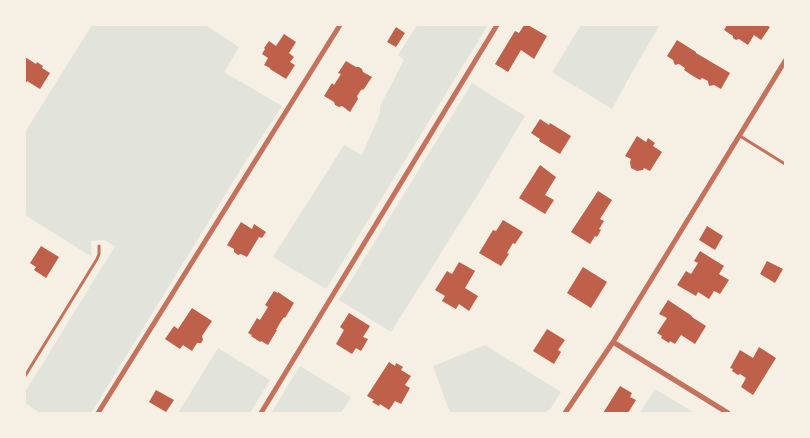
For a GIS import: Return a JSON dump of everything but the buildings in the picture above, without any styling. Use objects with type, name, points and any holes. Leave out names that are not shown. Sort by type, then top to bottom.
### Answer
[{"type":"street","points":[[98,413],[340,25]]},
{"type":"street","points":[[261,413],[497,25]]},
{"type":"street","points":[[565,413],[613,342],[785,60]]},
{"type":"street","points":[[613,342],[728,413]]},
{"type":"lane","points":[[740,136],[785,164]]},
{"type":"lane","points":[[25,376],[98,259],[99,246]]},
{"type":"shaded area","points":[[92,25],[205,25],[239,47],[224,72],[282,106],[244,164],[91,413],[40,413],[25,403],[25,392],[115,246],[104,240],[91,241],[92,257],[25,215],[25,132]]},
{"type":"shaded area","points":[[417,25],[488,25],[326,289],[273,257],[344,145],[362,155],[380,113],[380,106],[404,60],[398,55]]},
{"type":"shaded area","points":[[581,25],[660,25],[612,109],[552,72]]},
{"type":"shaded area","points":[[472,83],[525,116],[391,332],[339,300]]},
{"type":"shaded area","points":[[485,345],[561,392],[551,408],[545,413],[450,413],[433,366]]},
{"type":"shaded area","points":[[218,348],[270,380],[250,413],[178,413]]},
{"type":"shaded area","points":[[300,366],[351,397],[341,413],[271,413]]},
{"type":"shaded area","points":[[655,389],[695,413],[640,413]]}]
